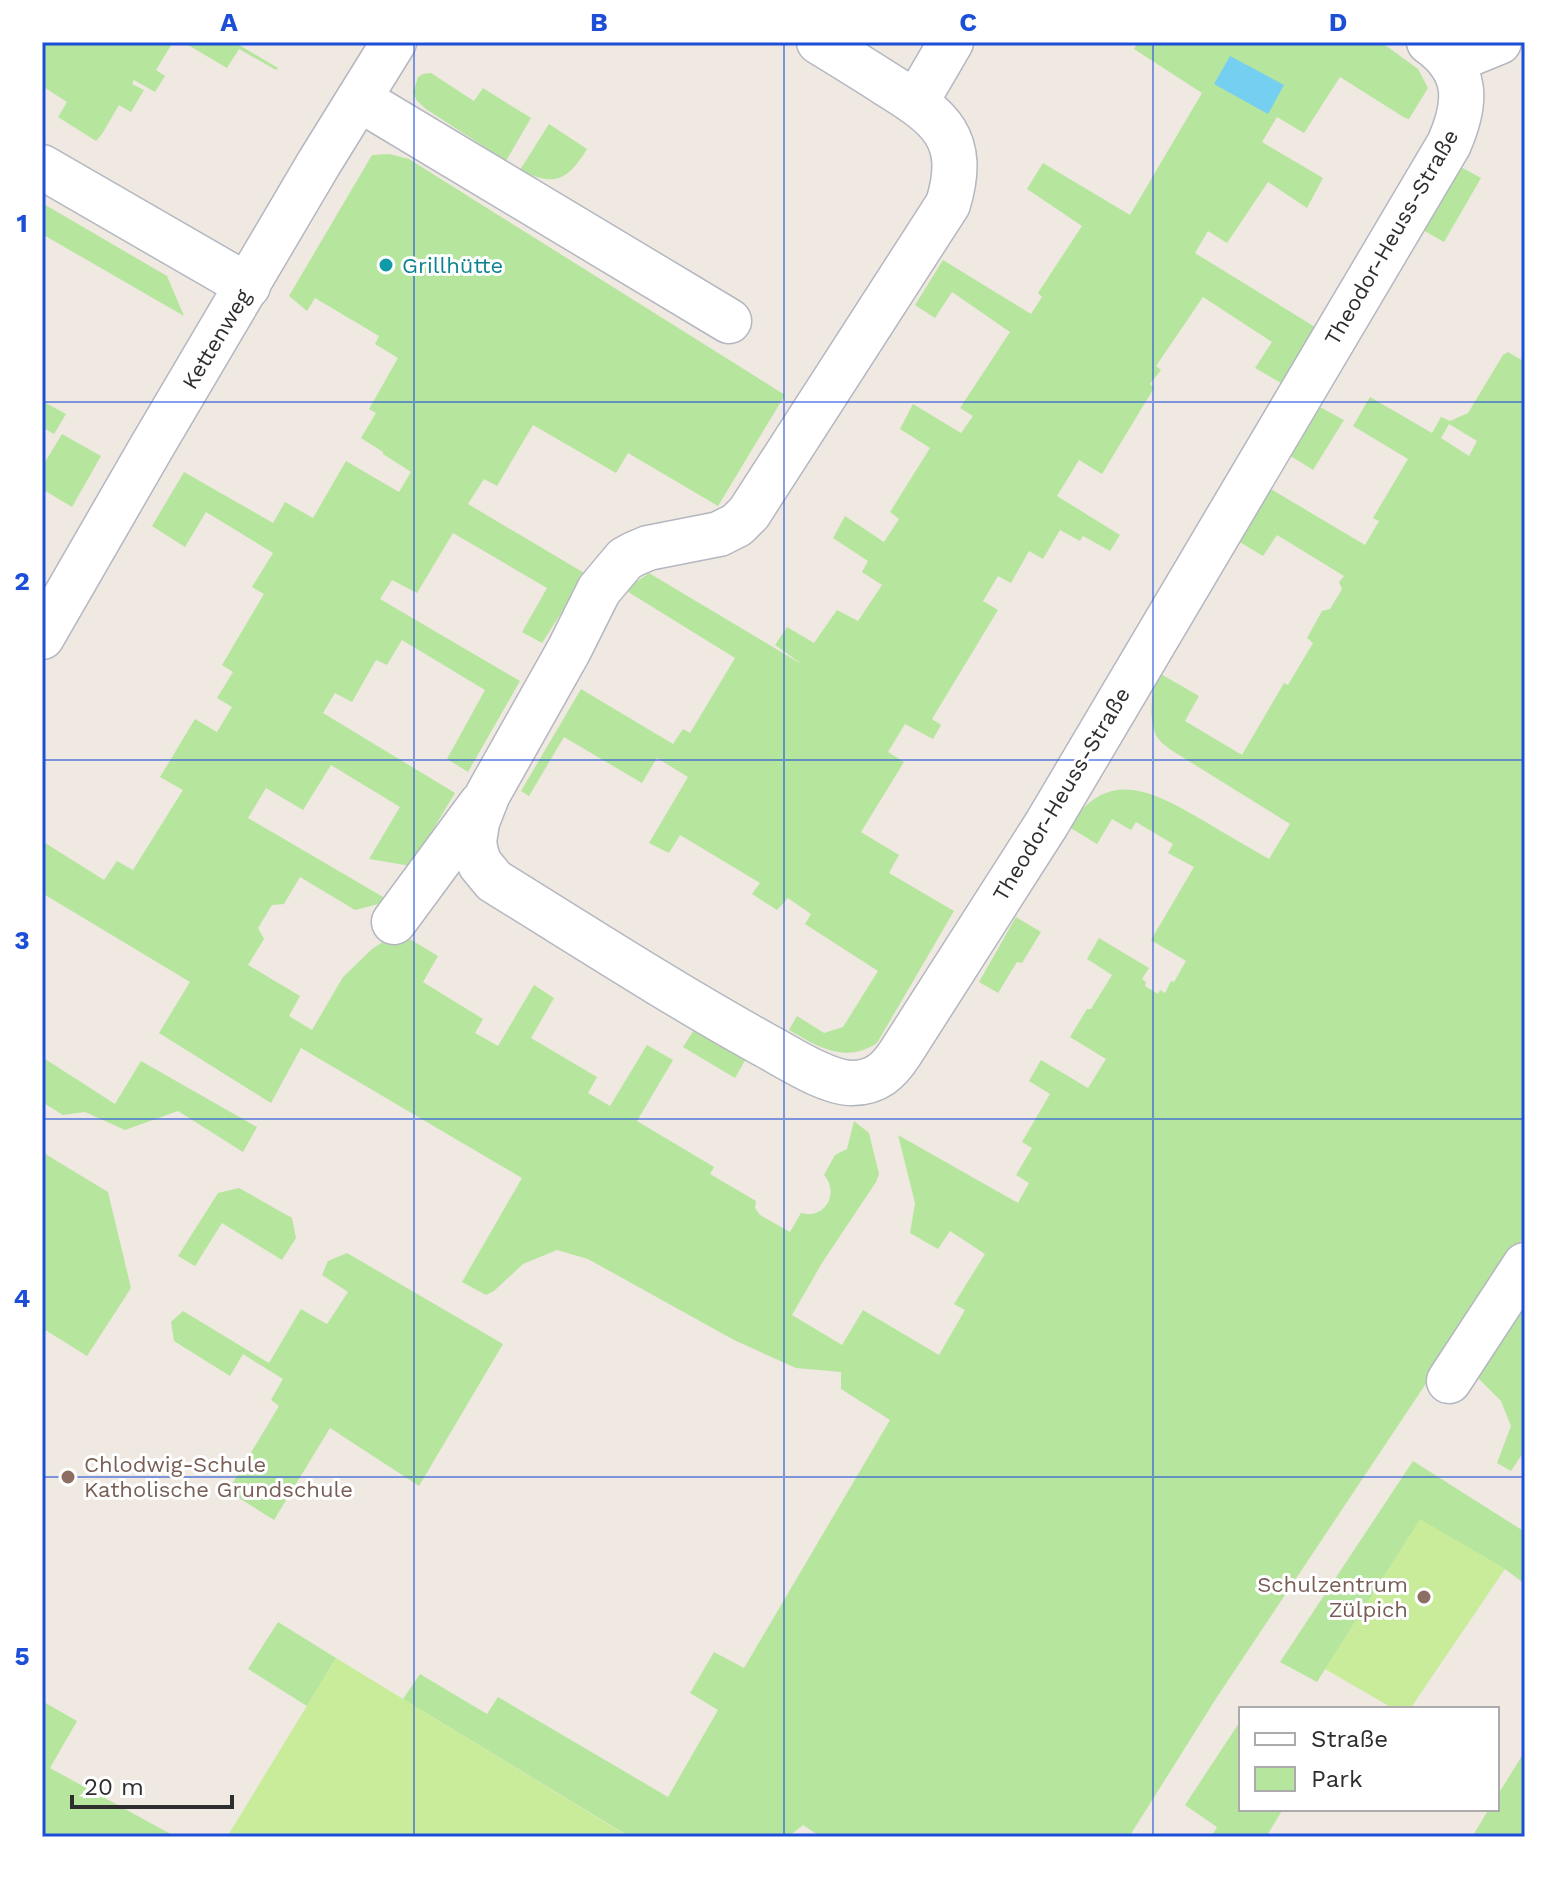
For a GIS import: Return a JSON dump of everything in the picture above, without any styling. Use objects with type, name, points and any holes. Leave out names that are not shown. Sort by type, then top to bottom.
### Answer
[{"type":"street","name":"Kettenweg","points":[[42,637],[151,448],[394,42]]},
{"type":"street","name":"Theodor-Heuss-Straße","points":[[394,922],[488,794],[599,590],[625,559],[634,554],[648,548],[719,534],[737,525],[749,513],[948,204],[955,182],[956,165],[952,148],[940,124],[916,102],[819,42]]},
{"type":"street","points":[[916,102],[951,42]]},
{"type":"street","points":[[1440,52],[1499,42]]},
{"type":"street","name":"Theodor-Heuss-Straße","points":[[488,794],[477,822],[474,842],[480,864],[494,881],[703,1011],[811,1070],[850,1083],[879,1077],[891,1068],[1046,825],[1449,144],[1461,111],[1462,95],[1459,81],[1440,52]]},
{"type":"street","points":[[359,99],[729,321]]},
{"type":"street","points":[[42,167],[248,286]]},
{"type":"street","points":[[1449,1381],[1525,1265]]},
{"type":"green space","points":[[42,42],[173,42],[156,70],[165,76],[155,92],[134,80],[132,84],[144,90],[131,112],[119,105],[96,141],[58,117],[67,102],[42,86]]},
{"type":"green space","points":[[183,42],[234,42],[278,68],[276,70],[239,49],[227,68]]},
{"type":"green space","points":[[1138,42],[1381,42],[1418,69],[1428,88],[1409,119],[1340,77],[1304,133],[1277,117],[1262,142],[1323,178],[1307,208],[1268,182],[1227,243],[1208,231],[1195,253],[1315,327],[1281,383],[1255,368],[1272,342],[1203,297],[1156,366],[1161,370],[1150,384],[1154,388],[1102,474],[1079,460],[1057,496],[1120,535],[1110,551],[1083,536],[1080,541],[1060,530],[1043,559],[1029,551],[1011,583],[998,576],[983,601],[998,610],[932,719],[941,725],[933,739],[905,724],[888,752],[904,762],[861,832],[899,855],[889,873],[954,911],[877,1043],[854,1052],[832,1051],[789,1030],[797,1016],[824,1033],[843,1027],[878,971],[805,924],[811,914],[788,898],[777,910],[752,894],[760,883],[680,835],[669,853],[649,843],[688,777],[657,758],[642,783],[564,737],[529,796],[521,791],[581,689],[673,744],[683,729],[690,733],[735,658],[625,590],[649,573],[803,665],[775,645],[787,627],[814,643],[837,610],[858,621],[882,585],[862,572],[868,561],[833,538],[845,516],[884,542],[899,519],[890,512],[930,448],[900,429],[913,404],[961,433],[973,416],[960,408],[1010,332],[952,292],[935,318],[915,305],[943,260],[1031,314],[1042,297],[1038,293],[1082,226],[1027,189],[1043,163],[1130,215],[1202,93],[1134,49]]},
{"type":"green space","points":[[431,73],[474,101],[483,88],[531,118],[506,161],[417,101],[413,93],[418,77]]},
{"type":"green space","points":[[549,124],[587,149],[566,174],[551,179],[520,170]]},
{"type":"green space","points":[[389,154],[409,159],[785,395],[718,506],[628,453],[616,473],[533,425],[497,486],[484,479],[468,504],[586,574],[542,643],[522,632],[547,588],[453,533],[417,593],[392,580],[380,599],[520,681],[468,772],[447,759],[485,690],[402,640],[387,665],[376,660],[352,702],[335,693],[323,713],[455,793],[411,866],[369,859],[400,807],[331,765],[303,810],[266,788],[248,818],[390,901],[355,910],[300,877],[284,904],[272,905],[258,928],[264,939],[248,965],[300,996],[289,1016],[312,1030],[343,977],[372,949],[398,932],[438,956],[423,982],[483,1019],[475,1033],[498,1046],[534,985],[554,998],[531,1038],[597,1077],[588,1093],[610,1106],[647,1045],[673,1060],[637,1121],[714,1167],[710,1174],[756,1201],[755,1208],[760,1215],[790,1232],[801,1213],[817,1213],[828,1203],[831,1190],[824,1175],[835,1155],[847,1149],[854,1121],[869,1133],[879,1174],[792,1315],[842,1345],[863,1310],[939,1355],[965,1310],[954,1304],[985,1254],[950,1231],[938,1249],[910,1233],[915,1203],[898,1135],[1018,1203],[1029,1183],[1016,1175],[1032,1148],[1022,1142],[1050,1094],[1029,1081],[1041,1060],[1088,1088],[1106,1059],[1070,1037],[1112,975],[1087,959],[1099,938],[1149,968],[1142,979],[1146,982],[1145,986],[1158,994],[1160,990],[1165,993],[1186,961],[1151,940],[1194,867],[1168,853],[1173,844],[1136,822],[1131,830],[1112,819],[1097,844],[1069,827],[1084,808],[1100,796],[1116,790],[1150,794],[1185,810],[1269,859],[1290,824],[1171,750],[1157,737],[1152,714],[1152,696],[1159,673],[1199,696],[1185,721],[1242,755],[1284,683],[1288,685],[1313,643],[1307,638],[1322,611],[1330,609],[1342,589],[1339,582],[1344,576],[1277,535],[1263,556],[1238,541],[1269,488],[1365,545],[1379,521],[1373,518],[1408,459],[1353,426],[1370,397],[1432,433],[1441,417],[1450,421],[1468,413],[1503,355],[1508,352],[1525,362],[1525,1235],[1217,1697],[1129,1837],[821,1837],[803,1825],[788,1837],[630,1837],[403,1699],[420,1674],[487,1714],[498,1697],[668,1797],[718,1710],[690,1693],[714,1652],[744,1668],[890,1420],[841,1389],[841,1372],[796,1368],[734,1340],[588,1259],[557,1250],[523,1264],[486,1295],[462,1282],[522,1178],[301,1048],[271,1103],[159,1033],[190,982],[42,893],[42,841],[104,880],[117,861],[133,870],[183,790],[160,777],[195,719],[217,732],[232,707],[217,698],[233,672],[222,665],[264,594],[252,587],[273,553],[206,512],[185,547],[152,526],[184,472],[273,523],[285,502],[313,518],[346,461],[399,492],[411,472],[361,438],[376,413],[369,409],[398,358],[375,344],[379,336],[315,298],[307,311],[289,296],[372,155]],"holes":[[[1449,424],[1477,441],[1469,456],[1441,438]]]},
{"type":"green space","points":[[1461,167],[1481,178],[1444,242],[1423,230]]},
{"type":"green space","points":[[42,203],[167,276],[184,316],[42,234]]},
{"type":"green space","points":[[42,401],[66,414],[54,434],[42,427]]},
{"type":"green space","points":[[1318,406],[1344,420],[1313,470],[1289,455]]},
{"type":"green space","points":[[62,434],[101,456],[72,507],[42,489],[42,467]]},
{"type":"green space","points":[[1016,917],[1041,932],[998,993],[979,982]]},
{"type":"green space","points":[[696,1027],[747,1057],[735,1078],[683,1047]]},
{"type":"green space","points":[[42,1057],[115,1104],[141,1061],[257,1127],[243,1152],[178,1111],[125,1130],[85,1112],[63,1115],[42,1102]]},
{"type":"green space","points":[[42,1152],[108,1192],[131,1288],[87,1356],[42,1328]]},
{"type":"green space","points":[[239,1188],[292,1218],[296,1238],[282,1260],[222,1223],[195,1266],[178,1256],[218,1193]]},
{"type":"green space","points":[[347,1253],[503,1344],[419,1486],[330,1428],[274,1520],[228,1491],[279,1406],[271,1400],[283,1379],[243,1354],[230,1376],[174,1341],[171,1322],[183,1311],[269,1363],[301,1309],[327,1324],[348,1292],[322,1275],[328,1261]]},
{"type":"green space","points":[[1519,1302],[1525,1306],[1525,1450],[1511,1471],[1497,1463],[1511,1426],[1501,1401],[1472,1372]]},
{"type":"green space","points":[[1413,1461],[1525,1532],[1525,1584],[1420,1520],[1317,1682],[1280,1662]]},
{"type":"green space","points":[[1420,1519],[1505,1569],[1411,1707],[1391,1707],[1325,1669]]},
{"type":"green space","points":[[278,1622],[336,1658],[307,1706],[248,1669]]},
{"type":"green space","points":[[336,1658],[629,1837],[227,1837]]},
{"type":"green space","points":[[42,1701],[77,1721],[50,1768],[176,1837],[42,1837]]},
{"type":"green space","points":[[1239,1723],[1239,1811],[1282,1811],[1266,1837],[1211,1837],[1217,1827],[1185,1805]]},
{"type":"green space","points":[[1525,1751],[1525,1833],[1522,1837],[1472,1837],[1488,1811],[1499,1811],[1499,1793]]},
{"type":"water","points":[[1230,56],[1284,85],[1268,114],[1214,84]]},
{"type":"place","name":"Grillhütte","points":[[386,265]]},
{"type":"place","name":"Chlodwig-Schule Katholische Grundschule","points":[[68,1477]]},
{"type":"place","name":"Schulzentrum Zülpich","points":[[1424,1597]]}]
